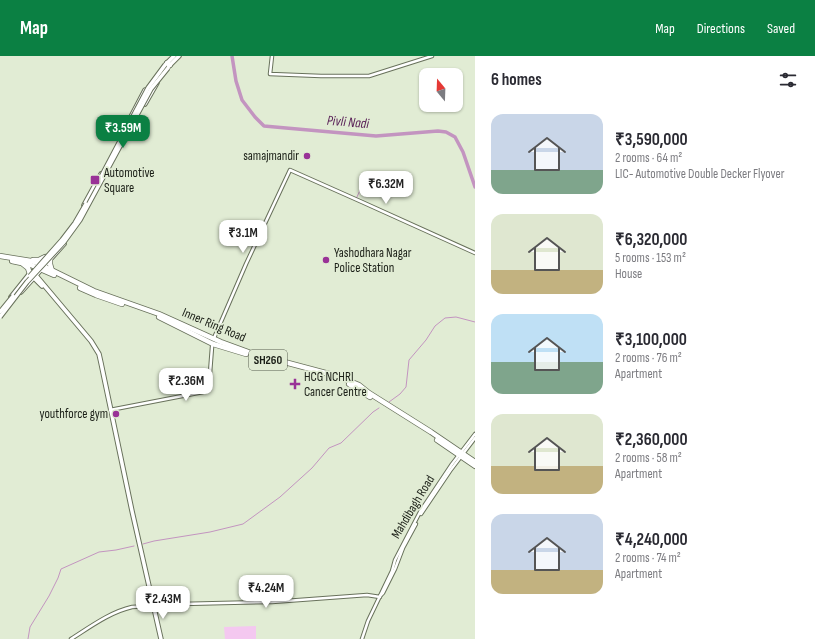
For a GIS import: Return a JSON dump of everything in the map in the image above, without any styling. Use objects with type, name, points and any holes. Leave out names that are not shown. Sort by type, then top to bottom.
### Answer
[{"type":"highway","points":[[31,260],[45,257]]},
{"type":"highway","name":"Inner Ring Road","points":[[0,258],[19,262],[37,271],[50,272],[94,291],[159,314],[214,342]]},
{"type":"highway","name":"Inner Ring Road","points":[[0,258],[31,260],[37,271]]},
{"type":"highway","points":[[19,262],[26,267],[37,271],[50,272],[50,260]]},
{"type":"highway","name":"Inner Ring Road","points":[[50,272],[96,295],[158,316],[237,352],[342,380],[380,401],[461,454]]},
{"type":"highway","points":[[461,454],[475,462]]},
{"type":"highway","name":"SH260","points":[[461,454],[475,466]]},
{"type":"main road","points":[[0,312],[75,223],[148,88],[174,56]]},
{"type":"main road","points":[[0,318],[26,286],[45,257],[64,237],[75,222],[144,92],[161,68],[178,56]]},
{"type":"main road","points":[[0,312],[16,290],[50,260],[68,239],[79,223],[144,106],[158,83],[167,72],[167,65]]},
{"type":"main road","points":[[0,318],[24,286],[64,242],[80,220],[151,89],[167,65]]},
{"type":"main road","points":[[37,271],[41,283],[93,346],[99,358],[138,544],[153,605],[159,639]]},
{"type":"main road","points":[[37,271],[41,283]]},
{"type":"main road","points":[[26,286],[34,282],[41,283]]},
{"type":"street","points":[[272,56],[270,74],[321,76],[369,76],[432,56]]},
{"type":"street","points":[[110,410],[207,390],[209,386],[212,348],[214,342],[247,262],[290,170],[475,253]]},
{"type":"street","name":"Mahdibagh Road","points":[[362,639],[368,621],[421,514],[475,434]]},
{"type":"street","name":"Mahdibagh Road","points":[[461,454],[475,438]]},
{"type":"street","points":[[71,639],[124,608],[153,605],[266,602],[380,596]]},
{"type":"shaded area","points":[[256,626],[256,639],[225,639],[224,627]]},
{"type":"waterway","name":"Pivli Nadi","points":[[232,56],[236,81],[242,100],[264,126],[376,136],[438,131],[446,132],[455,137],[463,152],[475,187]]},
{"type":"waterway","points":[[356,199],[363,184]]},
{"type":"waterway","points":[[389,402],[400,394],[406,387],[409,360],[426,340],[435,326],[445,318],[456,317],[475,322]]},
{"type":"waterway","points":[[143,544],[210,532],[243,524],[280,497],[312,468],[329,448],[341,443],[379,408]]},
{"type":"waterway","points":[[28,639],[30,627],[49,596],[61,569],[99,552],[134,546]]},
{"type":"railway","points":[[0,315],[21,288],[65,240],[81,217],[103,177]]},
{"type":"place","name":"samajmandir","points":[[307,156]]},
{"type":"place","name":"Automotive Square","points":[[95,180]]},
{"type":"place","name":"Yashodhara Nagar Police Station","points":[[326,260]]},
{"type":"place","name":"HCG NCHRI Cancer Centre","points":[[295,384]]},
{"type":"place","name":"youthforce gym","points":[[116,414]]}]
